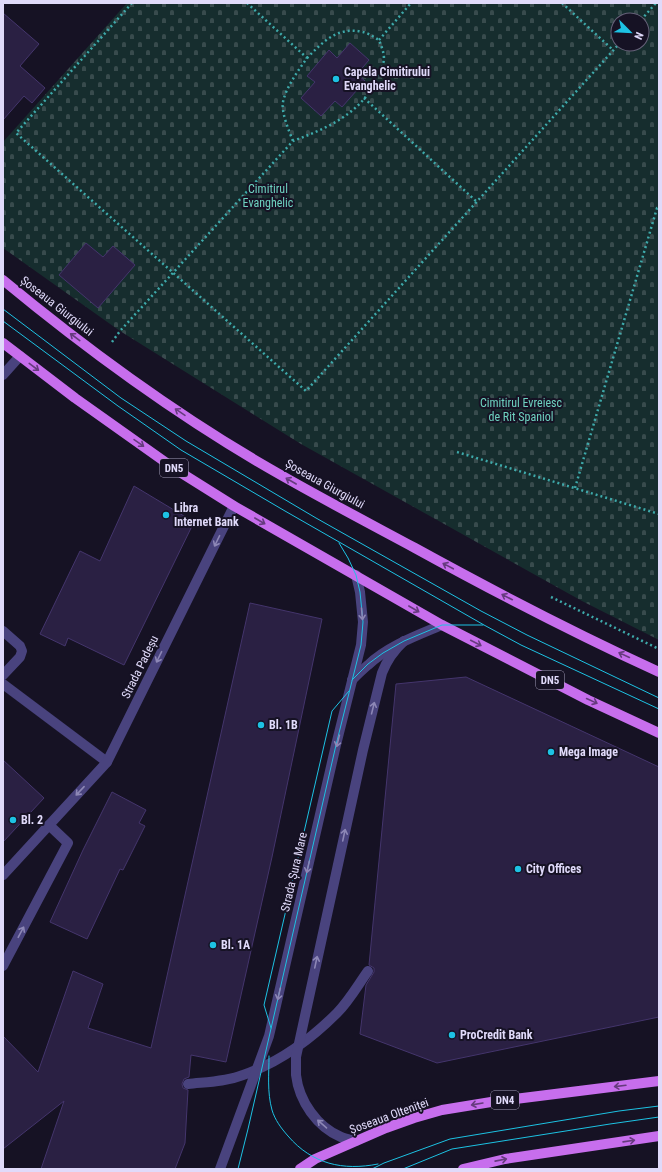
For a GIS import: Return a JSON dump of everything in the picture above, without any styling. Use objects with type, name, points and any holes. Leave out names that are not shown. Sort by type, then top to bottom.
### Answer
[{"type":"main road","name":"Șoseaua Giurgiului","points":[[3,280],[101,357],[154,395],[259,462],[325,500],[482,585],[606,648],[659,672]]},
{"type":"main road","name":"DN5","points":[[3,343],[175,469],[234,506],[442,625],[588,700],[659,733]]},
{"type":"main road","name":"Șoseaua Olteniței","points":[[300,1169],[315,1159],[356,1141],[414,1118],[442,1110],[491,1102],[659,1081]]},
{"type":"main road","points":[[463,1169],[505,1159],[659,1136]]},
{"type":"street","points":[[3,375],[20,356]]},
{"type":"street","name":"Strada Padeșu","points":[[3,875],[107,762],[234,506]]},
{"type":"street","name":"Strada Șura Mare","points":[[220,1169],[270,1036],[361,645],[363,622],[360,592],[356,575]]},
{"type":"street","points":[[352,680],[368,664],[383,653],[404,641],[442,625]]},
{"type":"street","points":[[3,631],[20,646],[22,651],[20,657],[3,675]]},
{"type":"street","points":[[356,1141],[342,1138],[332,1132],[319,1122],[309,1110],[296,1076],[296,1057],[363,750],[382,673],[386,662],[404,641]]},
{"type":"street","points":[[3,684],[107,762]]},
{"type":"street","points":[[3,966],[68,843],[49,825]]},
{"type":"street","points":[[188,1084],[220,1081],[242,1076],[280,1058],[309,1038],[338,1012],[368,971]]},
{"type":"path","points":[[132,3],[16,132],[306,391],[612,52]]},
{"type":"path","points":[[247,3],[307,58]]},
{"type":"path","points":[[379,40],[411,3]]},
{"type":"path","points":[[562,3],[610,46]]},
{"type":"path","points":[[648,12],[656,3]]},
{"type":"path","points":[[120,331],[292,141],[320,131],[337,122],[364,98],[382,66],[385,54],[379,40],[363,32],[346,31],[327,39],[307,58],[292,79],[283,103],[285,119],[292,141]]},
{"type":"path","points":[[364,98],[477,202]]},
{"type":"path","points":[[575,488],[657,208],[659,208]]},
{"type":"path","points":[[457,452],[659,514]]},
{"type":"path","points":[[546,594],[659,649]]},
{"type":"green space","name":"Cimitirul Evanghelic","points":[[127,3],[659,3],[659,640],[582,601],[301,444],[120,331],[3,248],[3,142]]},
{"type":"building","points":[[3,13],[39,44],[20,66],[45,88],[32,103],[24,96],[3,120]]},
{"type":"building","name":"Capela Cimitirului Evanghelic","points":[[350,43],[369,60],[357,74],[365,81],[342,107],[335,101],[321,116],[301,98],[315,82],[307,76],[329,50],[337,58]]},
{"type":"building","points":[[86,243],[103,257],[113,246],[135,265],[98,308],[59,275]]},
{"type":"building","points":[[134,486],[194,522],[124,665],[68,638],[65,646],[40,634],[80,551],[100,561]]},
{"type":"building","points":[[250,603],[322,619],[272,857],[226,1062],[191,1055],[189,1077],[184,1079],[182,1084],[183,1088],[188,1090],[185,1143],[175,1169],[41,1169],[64,1101],[3,1149],[3,1036],[38,1072],[73,971],[103,984],[88,1028],[151,1048]]},
{"type":"building","name":"City Offices","points":[[466,677],[659,767],[659,1017],[437,1063],[360,1034],[366,985],[374,972],[374,968],[369,965],[396,684]]},
{"type":"building","name":"Bl. 2","points":[[3,760],[44,798],[3,842]]},
{"type":"building","points":[[112,792],[146,810],[139,823],[145,826],[123,870],[120,869],[87,939],[50,922],[83,850]]},
{"type":"tram line","points":[[3,309],[121,398],[186,441],[316,518],[481,611],[527,635],[659,698]]},
{"type":"tram line","points":[[3,321],[118,406],[181,450],[484,625],[521,645],[659,709]]},
{"type":"tram line","points":[[238,1169],[336,745],[361,645],[363,622],[360,592],[356,575],[339,543]]},
{"type":"tram line","points":[[352,680],[368,664],[383,653],[404,641],[442,625],[483,625]]},
{"type":"tram line","points":[[271,1028],[264,1005],[332,711],[349,691]]},
{"type":"tram line","points":[[269,1056],[269,1090],[272,1110],[281,1127],[297,1146],[318,1159],[340,1166],[353,1167],[378,1164]]},
{"type":"tram line","points":[[372,1169],[384,1163],[450,1139],[619,1111],[659,1106]]},
{"type":"tram line","points":[[403,1169],[452,1149],[659,1117]]},
{"type":"place","name":"Capela Cimitirului Evanghelic","points":[[336,79]]},
{"type":"place","name":"Libra Internet Bank","points":[[166,515]]},
{"type":"place","name":"Bl. 1B","points":[[261,725]]},
{"type":"place","name":"Mega Image","points":[[551,752]]},
{"type":"place","name":"Bl. 2","points":[[13,820]]},
{"type":"place","name":"City Offices","points":[[518,869]]},
{"type":"place","name":"Bl. 1A","points":[[213,945]]},
{"type":"place","name":"ProCredit Bank","points":[[452,1035]]},
{"type":"park label","name":"Cimitirul Evreiesc de Rit Spaniol","points":[[521,410]]}]
